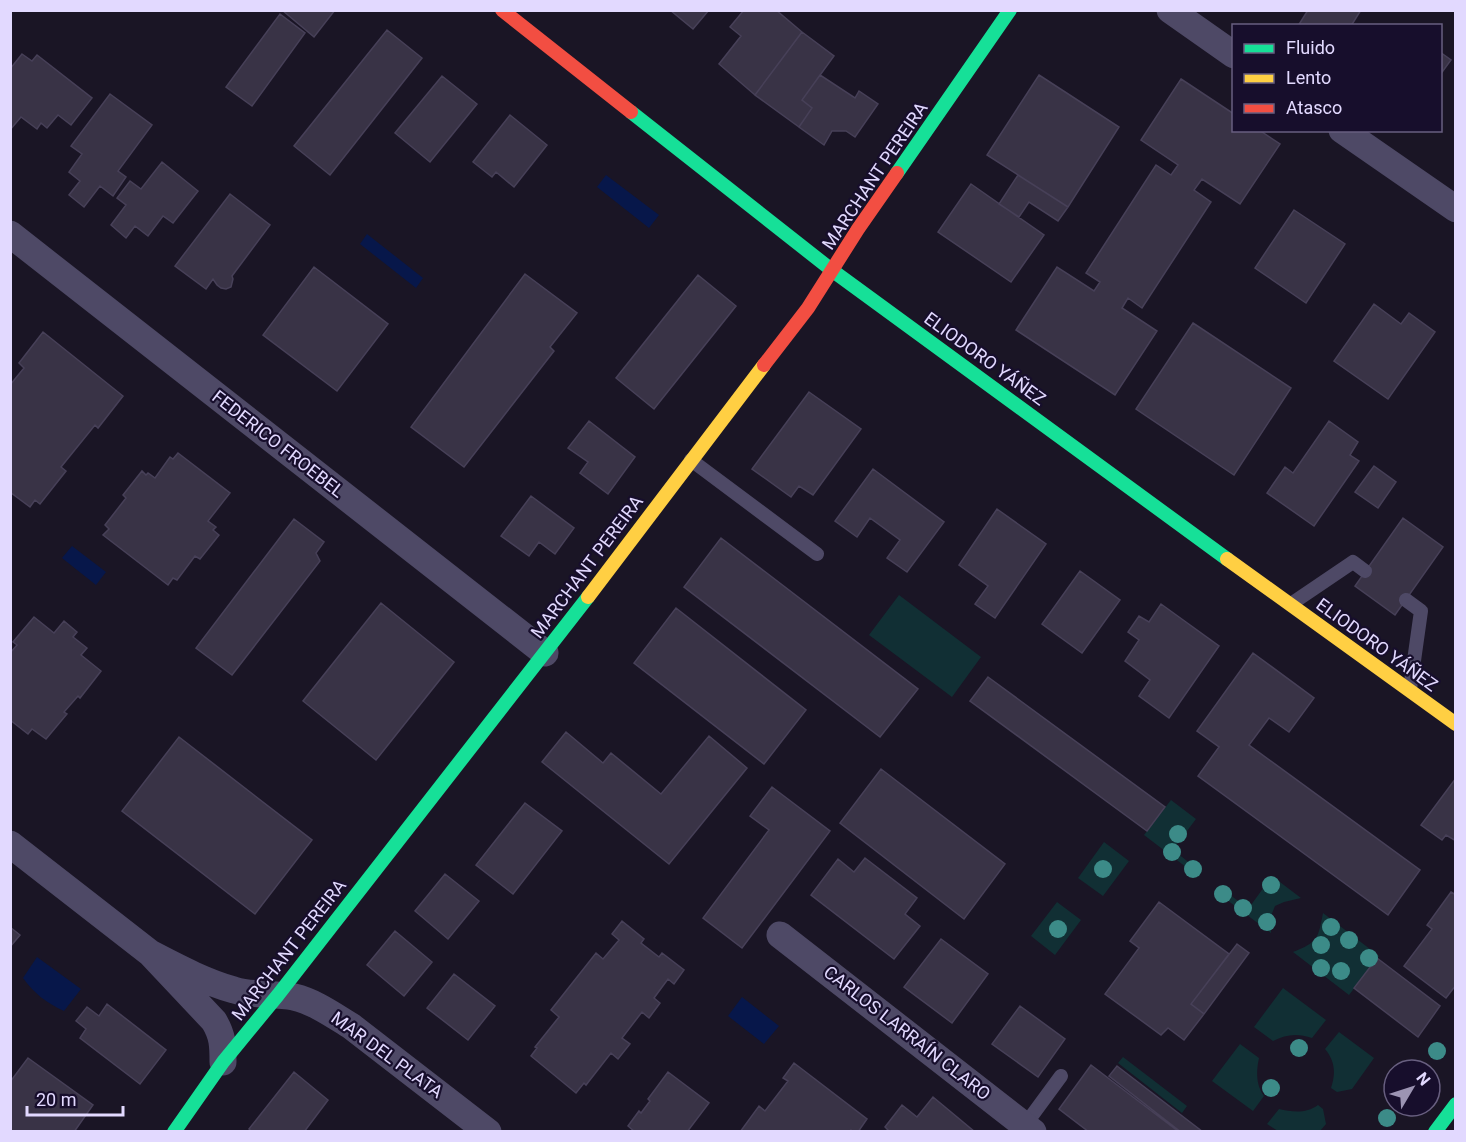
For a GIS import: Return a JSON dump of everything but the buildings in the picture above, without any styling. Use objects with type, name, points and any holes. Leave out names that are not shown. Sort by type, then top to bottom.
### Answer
[{"type":"street","name":"ELIODORO YÁÑEZ","points":[[502,10],[833,271],[1455,724]]},
{"type":"street","name":"MARCHANT PEREIRA","points":[[174,1131],[224,1062],[544,653],[808,308],[858,229],[1010,10]]},
{"type":"street","points":[[1170,10],[1232,54]]},
{"type":"street","points":[[1345,132],[1455,209]]},
{"type":"street","name":"FEDERICO FROEBEL","points":[[10,234],[544,653]]},
{"type":"street","points":[[10,844],[150,953],[214,1021],[223,1041],[224,1062]]},
{"type":"street","name":"CARLOS LARRAÍN CLARO","points":[[780,935],[1029,1128]]},
{"type":"street","name":"MAR DEL PLATA","points":[[150,953],[236,991],[293,997],[308,1001],[328,1011],[488,1131]]},
{"type":"street","points":[[1434,1131],[1455,1104]]},
{"type":"lane","points":[[691,460],[817,554]]},
{"type":"lane","points":[[1290,604],[1353,562],[1365,571]]},
{"type":"lane","points":[[1406,600],[1421,611],[1410,692]]},
{"type":"lane","points":[[1029,1128],[1061,1076]]},
{"type":"green space","points":[[899,595],[981,657],[952,697],[869,635]]},
{"type":"green space","points":[[1171,800],[1196,819],[1175,847],[1177,853],[1201,872],[1199,877],[1144,835]]},
{"type":"green space","points":[[1104,842],[1129,861],[1103,896],[1078,878]]},
{"type":"green space","points":[[1272,876],[1301,898],[1275,906],[1271,916],[1271,933],[1215,891],[1218,886],[1245,906],[1251,905]]},
{"type":"green space","points":[[1057,902],[1081,920],[1055,955],[1031,936]]},
{"type":"green space","points":[[1323,913],[1379,956],[1349,995],[1293,952],[1308,945],[1316,938]]},
{"type":"green space","points":[[1283,988],[1326,1020],[1312,1038],[1292,1035],[1273,1041],[1254,1027]]},
{"type":"green space","points":[[1339,1032],[1374,1058],[1352,1089],[1337,1092],[1331,1088],[1334,1067],[1325,1049]]},
{"type":"green space","points":[[1240,1044],[1259,1058],[1257,1078],[1264,1096],[1253,1111],[1212,1081]]},
{"type":"green space","points":[[1123,1057],[1187,1106],[1182,1113],[1118,1063]]},
{"type":"green space","points":[[1318,1105],[1323,1109],[1326,1124],[1320,1131],[1278,1131],[1267,1124],[1279,1109],[1304,1111]]},
{"type":"shaded area","points":[[606,175],[659,215],[649,228],[597,187]]},
{"type":"shaded area","points":[[367,234],[423,278],[416,288],[360,244]]},
{"type":"shaded area","points":[[72,546],[106,572],[96,585],[62,558]]},
{"type":"shaded area","points":[[37,957],[81,989],[64,1011],[41,997],[23,978]]},
{"type":"shaded area","points":[[742,997],[779,1026],[764,1044],[728,1016]]},
{"type":"traffic: fast","points":[[897,173],[1010,10]]},
{"type":"traffic: fast","points":[[631,112],[833,271],[1227,559]]},
{"type":"traffic: fast","points":[[174,1132],[223,1062],[278,995],[588,597]]},
{"type":"traffic: fast","points":[[1435,1132],[1456,1104]]},
{"type":"traffic: slow","points":[[588,597],[764,365]]},
{"type":"traffic: slow","points":[[1227,559],[1456,724]]},
{"type":"traffic: jam","points":[[502,10],[631,112]]},
{"type":"traffic: jam","points":[[764,365],[808,308],[897,173]]}]
